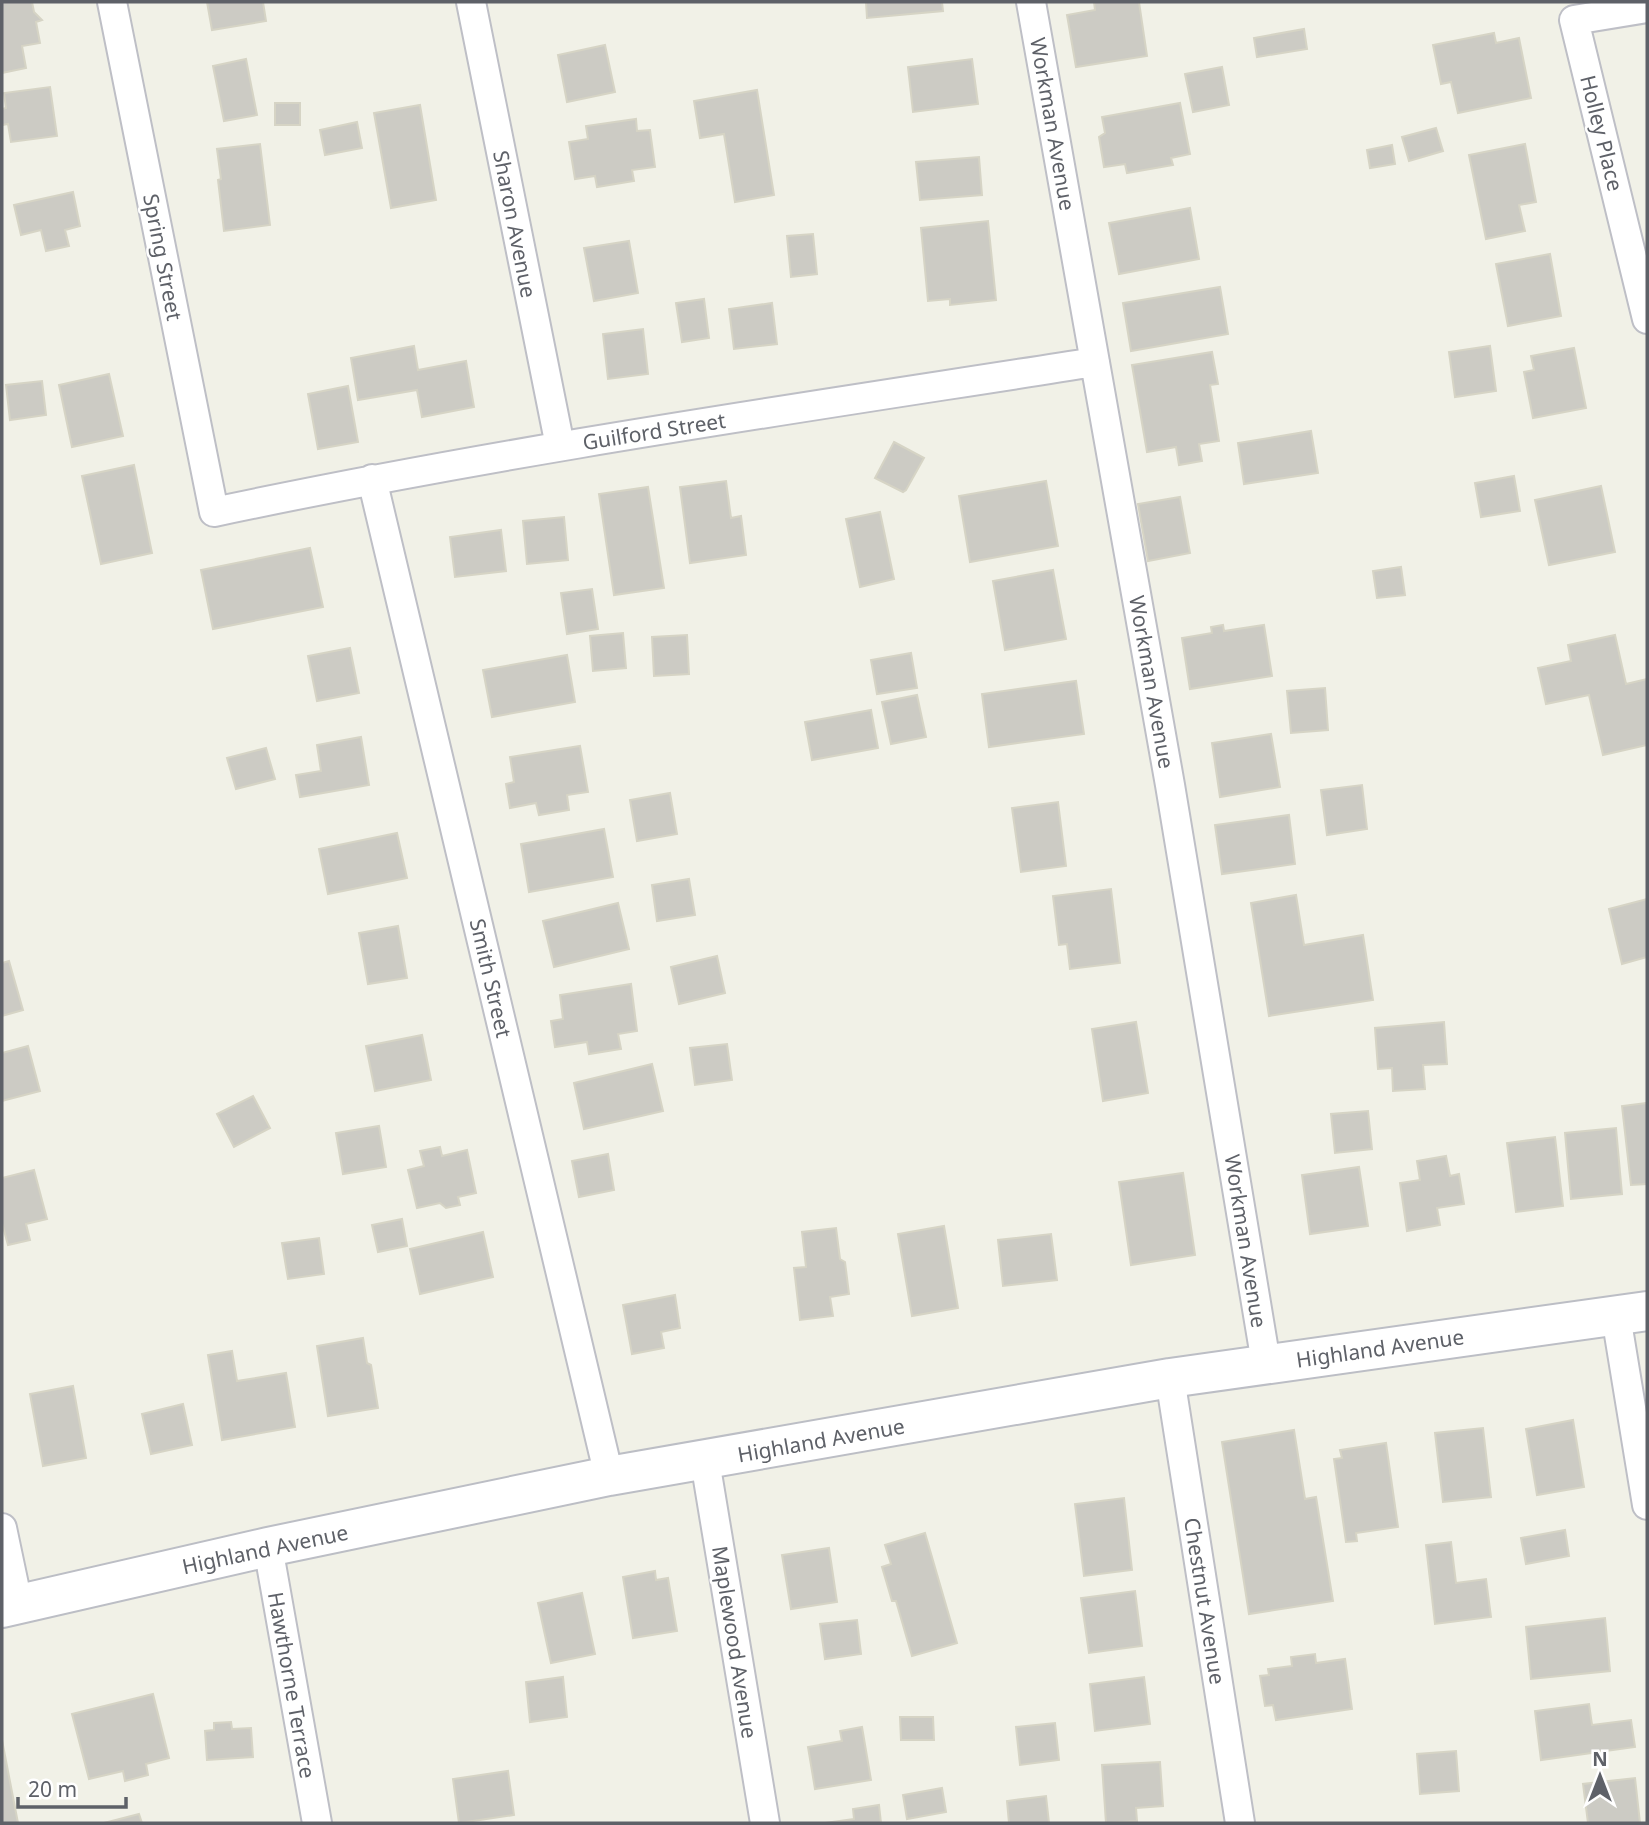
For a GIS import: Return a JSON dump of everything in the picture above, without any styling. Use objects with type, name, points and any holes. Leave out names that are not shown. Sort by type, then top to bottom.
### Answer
[{"type":"street","name":"Spring Street","points":[[112,2],[215,512]]},
{"type":"street","name":"Sharon Avenue","points":[[471,2],[560,446]]},
{"type":"street","name":"Workman Avenue","points":[[1031,2],[1172,798],[1266,1363]]},
{"type":"street","name":"Holley Place","points":[[1647,8],[1574,19],[1647,319]]},
{"type":"street","name":"Guilford Street","points":[[215,512],[372,479],[560,446],[1095,362]]},
{"type":"street","name":"Smith Street","points":[[372,479],[609,1476]]},
{"type":"street","name":"Highland Avenue","points":[[10,1606],[268,1547],[609,1476],[1170,1378],[1631,1313]]},
{"type":"street","points":[[1631,1313],[1647,1505]]},
{"type":"street","name":"Chestnut Avenue","points":[[1170,1378],[1240,1823]]},
{"type":"street","name":"Maplewood Avenue","points":[[705,1461],[765,1823]]},
{"type":"street","points":[[2,1528],[10,1606]]},
{"type":"street","name":"Hawthorne Terrace","points":[[268,1547],[317,1823]]},
{"type":"building","points":[[2,2],[32,2],[34,12],[42,20],[36,22],[40,43],[22,46],[26,68],[2,73]]},
{"type":"building","points":[[207,2],[263,2],[266,21],[212,30]]},
{"type":"building","points":[[866,2],[942,2],[943,11],[867,18]]},
{"type":"building","points":[[1094,2],[1139,2],[1147,56],[1076,67],[1067,15],[1095,10]]},
{"type":"building","points":[[1304,29],[1307,49],[1257,57],[1254,38]]},
{"type":"building","points":[[1494,33],[1496,43],[1519,38],[1531,98],[1458,113],[1451,82],[1441,84],[1433,45]]},
{"type":"building","points":[[605,45],[615,92],[567,102],[558,55]]},
{"type":"building","points":[[246,59],[257,115],[224,121],[213,66]]},
{"type":"building","points":[[972,59],[978,104],[913,112],[908,67]]},
{"type":"building","points":[[1222,67],[1229,105],[1193,112],[1185,74]]},
{"type":"building","points":[[50,87],[57,136],[11,142],[8,124],[2,125],[2,109],[6,108],[4,93]]},
{"type":"building","points":[[757,90],[774,195],[735,202],[724,134],[700,138],[694,101]]},
{"type":"building","points":[[275,103],[300,103],[300,125],[275,125]]},
{"type":"building","points":[[1180,103],[1190,154],[1171,158],[1173,165],[1127,173],[1125,164],[1104,167],[1099,137],[1105,133],[1102,117]]},
{"type":"building","points":[[420,105],[436,200],[391,208],[374,113]]},
{"type":"building","points":[[636,119],[637,131],[650,130],[655,167],[632,170],[634,181],[597,187],[595,176],[575,179],[569,142],[588,139],[586,126]]},
{"type":"building","points":[[357,122],[362,148],[325,155],[320,130]]},
{"type":"building","points":[[1436,128],[1443,151],[1409,161],[1402,137]]},
{"type":"building","points":[[260,144],[270,225],[224,231],[217,149]]},
{"type":"building","points":[[1525,144],[1536,202],[1519,205],[1525,231],[1486,239],[1469,155]]},
{"type":"building","points":[[1392,145],[1395,164],[1370,168],[1367,150]]},
{"type":"building","points":[[979,157],[982,195],[920,200],[916,162]]},
{"type":"building","points":[[73,192],[80,226],[65,230],[69,246],[46,251],[41,230],[21,235],[14,205]]},
{"type":"building","points":[[1190,208],[1199,259],[1119,274],[1109,223]]},
{"type":"building","points":[[988,221],[996,300],[950,305],[950,299],[928,301],[921,228]]},
{"type":"building","points":[[813,234],[817,274],[791,277],[787,236]]},
{"type":"building","points":[[629,241],[638,293],[594,301],[584,248]]},
{"type":"building","points":[[1550,254],[1561,316],[1508,326],[1496,264]]},
{"type":"building","points":[[1220,287],[1228,334],[1131,351],[1123,303]]},
{"type":"building","points":[[704,299],[709,338],[682,342],[676,303]]},
{"type":"building","points":[[772,303],[777,344],[734,349],[729,309]]},
{"type":"building","points":[[643,329],[648,374],[608,379],[603,334]]},
{"type":"building","points":[[414,346],[418,370],[466,361],[474,407],[422,417],[417,390],[358,400],[351,358]]},
{"type":"building","points":[[1490,346],[1496,391],[1455,397],[1449,352]]},
{"type":"building","points":[[1574,348],[1586,408],[1533,418],[1524,372],[1534,370],[1531,356]]},
{"type":"building","points":[[1212,352],[1218,384],[1210,385],[1219,441],[1199,444],[1202,461],[1179,465],[1176,447],[1147,452],[1132,365]]},
{"type":"building","points":[[109,374],[123,436],[72,447],[59,385]]},
{"type":"building","points":[[42,381],[46,415],[10,420],[6,385]]},
{"type":"building","points":[[348,386],[358,442],[318,449],[308,394]]},
{"type":"building","points":[[1311,431],[1318,473],[1244,484],[1238,443]]},
{"type":"building","points":[[894,442],[924,458],[903,492],[875,478]]},
{"type":"building","points":[[134,465],[152,553],[101,564],[82,476]]},
{"type":"building","points":[[1514,476],[1520,511],[1481,517],[1475,483]]},
{"type":"building","points":[[726,481],[731,518],[741,516],[746,555],[690,563],[680,487]]},
{"type":"building","points":[[1046,481],[1058,546],[970,562],[959,496]]},
{"type":"building","points":[[1601,486],[1615,552],[1549,565],[1535,500]]},
{"type":"building","points":[[648,487],[664,588],[614,595],[599,494]]},
{"type":"building","points":[[1180,497],[1190,553],[1148,561],[1138,504]]},
{"type":"building","points":[[880,512],[894,579],[860,587],[846,519]]},
{"type":"building","points":[[564,517],[568,560],[527,564],[523,521]]},
{"type":"building","points":[[501,530],[506,571],[455,577],[450,537]]},
{"type":"building","points":[[310,548],[323,607],[213,629],[201,570]]},
{"type":"building","points":[[1401,567],[1405,595],[1377,598],[1373,571]]},
{"type":"building","points":[[1053,570],[1066,639],[1005,650],[993,581]]},
{"type":"building","points":[[592,589],[598,629],[567,634],[561,593]]},
{"type":"building","points":[[1223,625],[1224,631],[1264,625],[1272,676],[1190,689],[1182,638],[1212,633],[1211,627]]},
{"type":"building","points":[[623,633],[626,668],[593,671],[590,636]]},
{"type":"building","points":[[687,635],[689,674],[654,676],[652,637]]},
{"type":"building","points":[[1615,635],[1626,684],[1647,679],[1647,745],[1603,755],[1589,695],[1546,704],[1538,668],[1571,661],[1568,645]]},
{"type":"building","points":[[350,648],[359,693],[317,701],[308,656]]},
{"type":"building","points":[[911,653],[917,688],[877,694],[871,660]]},
{"type":"building","points":[[567,655],[575,702],[492,717],[483,670]]},
{"type":"building","points":[[1076,681],[1084,734],[989,747],[982,694]]},
{"type":"building","points":[[1325,688],[1328,730],[1291,733],[1287,691]]},
{"type":"building","points":[[917,695],[926,737],[891,744],[882,702]]},
{"type":"building","points":[[871,710],[878,748],[812,760],[805,722]]},
{"type":"building","points":[[1271,734],[1280,787],[1220,797],[1212,743]]},
{"type":"building","points":[[361,737],[369,785],[300,797],[296,775],[321,771],[317,745]]},
{"type":"building","points":[[580,746],[588,792],[567,795],[569,810],[539,815],[536,803],[510,808],[506,784],[514,782],[510,757]]},
{"type":"building","points":[[266,748],[275,779],[236,789],[227,758]]},
{"type":"building","points":[[1362,785],[1367,829],[1327,835],[1321,790]]},
{"type":"building","points":[[670,793],[677,834],[637,841],[630,800]]},
{"type":"building","points":[[1058,802],[1066,866],[1021,872],[1012,808]]},
{"type":"building","points":[[1289,815],[1295,864],[1222,874],[1215,825]]},
{"type":"building","points":[[604,829],[613,877],[529,892],[521,844]]},
{"type":"building","points":[[397,833],[407,878],[328,894],[319,849]]},
{"type":"building","points":[[689,879],[695,915],[657,921],[652,885]]},
{"type":"building","points":[[1111,889],[1120,963],[1070,969],[1067,944],[1059,945],[1053,896]]},
{"type":"building","points":[[1296,895],[1304,945],[1363,935],[1373,1000],[1269,1016],[1251,903]]},
{"type":"building","points":[[1647,899],[1647,957],[1622,964],[1609,909]]},
{"type":"building","points":[[618,903],[629,949],[554,967],[543,921]]},
{"type":"building","points":[[398,926],[407,978],[368,984],[359,933]]},
{"type":"building","points":[[717,956],[725,993],[679,1004],[671,967]]},
{"type":"building","points":[[9,961],[23,1010],[2,1016],[2,963]]},
{"type":"building","points":[[631,984],[637,1031],[618,1034],[621,1049],[589,1054],[587,1042],[555,1047],[551,1021],[563,1019],[560,995]]},
{"type":"building","points":[[1136,1022],[1148,1093],[1103,1101],[1092,1029]]},
{"type":"building","points":[[1444,1022],[1447,1064],[1423,1065],[1425,1089],[1393,1091],[1392,1068],[1378,1069],[1375,1028]]},
{"type":"building","points":[[422,1035],[431,1080],[375,1091],[366,1046]]},
{"type":"building","points":[[727,1044],[732,1080],[695,1085],[690,1048]]},
{"type":"building","points":[[28,1046],[40,1091],[2,1101],[2,1053]]},
{"type":"building","points":[[652,1064],[663,1111],[584,1129],[574,1083]]},
{"type":"building","points":[[253,1096],[270,1128],[234,1147],[217,1114]]},
{"type":"building","points":[[1647,1103],[1647,1184],[1631,1185],[1622,1106]]},
{"type":"building","points":[[1368,1111],[1372,1149],[1335,1153],[1331,1114]]},
{"type":"building","points":[[379,1126],[386,1167],[343,1174],[336,1133]]},
{"type":"building","points":[[1616,1128],[1622,1194],[1571,1199],[1565,1133]]},
{"type":"building","points":[[1555,1137],[1563,1206],[1516,1212],[1507,1143]]},
{"type":"building","points":[[440,1147],[442,1156],[467,1150],[476,1193],[458,1197],[460,1205],[446,1208],[440,1203],[417,1208],[408,1170],[424,1166],[420,1151]]},
{"type":"building","points":[[608,1154],[614,1190],[579,1197],[572,1161]]},
{"type":"building","points":[[1446,1156],[1450,1176],[1459,1174],[1464,1204],[1437,1208],[1440,1225],[1407,1231],[1400,1183],[1420,1180],[1417,1161]]},
{"type":"building","points":[[1359,1167],[1368,1226],[1310,1234],[1302,1175]]},
{"type":"building","points":[[34,1170],[47,1219],[26,1224],[30,1240],[8,1245],[2,1223],[2,1178]]},
{"type":"building","points":[[1183,1173],[1195,1255],[1131,1265],[1119,1182]]},
{"type":"building","points":[[402,1219],[407,1246],[378,1252],[372,1225]]},
{"type":"building","points":[[944,1226],[958,1308],[912,1316],[898,1234]]},
{"type":"building","points":[[836,1228],[840,1259],[845,1262],[849,1294],[830,1297],[833,1316],[800,1320],[794,1268],[806,1267],[802,1232]]},
{"type":"building","points":[[483,1232],[493,1277],[420,1294],[410,1249]]},
{"type":"building","points":[[1051,1234],[1057,1280],[1003,1286],[998,1240]]},
{"type":"building","points":[[319,1238],[324,1274],[288,1279],[282,1243]]},
{"type":"building","points":[[675,1295],[680,1328],[661,1332],[664,1348],[632,1354],[623,1305]]},
{"type":"building","points":[[363,1338],[367,1363],[371,1365],[378,1408],[328,1416],[317,1346]]},
{"type":"building","points":[[232,1351],[237,1381],[286,1373],[295,1427],[222,1440],[208,1355]]},
{"type":"building","points":[[73,1386],[86,1458],[43,1466],[30,1394]]},
{"type":"building","points":[[183,1404],[192,1445],[151,1454],[142,1414]]},
{"type":"building","points":[[1573,1420],[1584,1487],[1537,1495],[1526,1429]]},
{"type":"building","points":[[1483,1428],[1491,1497],[1443,1502],[1435,1433]]},
{"type":"building","points":[[1294,1430],[1305,1499],[1316,1497],[1333,1601],[1249,1614],[1222,1442]]},
{"type":"building","points":[[1386,1443],[1398,1527],[1356,1533],[1357,1541],[1346,1542],[1334,1459],[1342,1458],[1340,1450]]},
{"type":"building","points":[[1124,1498],[1132,1570],[1084,1576],[1075,1504]]},
{"type":"building","points":[[1565,1530],[1569,1556],[1526,1564],[1521,1538]]},
{"type":"building","points":[[925,1533],[957,1643],[912,1656],[896,1601],[892,1601],[882,1567],[891,1564],[885,1545]]},
{"type":"building","points":[[1451,1542],[1456,1583],[1486,1579],[1491,1617],[1435,1624],[1426,1545]]},
{"type":"building","points":[[829,1548],[837,1602],[791,1609],[782,1555]]},
{"type":"building","points":[[655,1571],[656,1580],[668,1578],[677,1631],[633,1638],[623,1577]]},
{"type":"building","points":[[1135,1591],[1142,1646],[1089,1653],[1081,1598]]},
{"type":"building","points":[[582,1593],[595,1654],[551,1663],[538,1603]]},
{"type":"building","points":[[1605,1618],[1610,1671],[1531,1679],[1526,1627]]},
{"type":"building","points":[[857,1620],[861,1654],[825,1659],[820,1624]]},
{"type":"building","points":[[1315,1654],[1316,1663],[1345,1659],[1352,1709],[1276,1720],[1273,1705],[1265,1706],[1260,1676],[1269,1675],[1268,1669],[1292,1666],[1291,1657]]},
{"type":"building","points":[[563,1677],[567,1717],[530,1722],[526,1682]]},
{"type":"building","points":[[1144,1677],[1150,1724],[1095,1731],[1090,1684]]},
{"type":"building","points":[[153,1694],[169,1758],[146,1764],[148,1775],[125,1781],[123,1771],[89,1779],[72,1714]]},
{"type":"building","points":[[1589,1704],[1592,1725],[1631,1720],[1635,1747],[1541,1760],[1535,1711]]},
{"type":"building","points":[[900,1717],[933,1717],[934,1740],[901,1740]]},
{"type":"building","points":[[231,1722],[232,1729],[251,1728],[253,1757],[207,1760],[205,1731],[214,1730],[214,1723]]},
{"type":"building","points":[[1055,1723],[1059,1760],[1020,1765],[1016,1727]]},
{"type":"building","points":[[862,1727],[871,1780],[815,1789],[808,1747],[842,1741],[840,1731]]},
{"type":"building","points":[[2,1740],[18,1823],[2,1823]]},
{"type":"building","points":[[1456,1751],[1459,1791],[1420,1794],[1417,1754]]},
{"type":"building","points":[[1160,1762],[1163,1806],[1136,1808],[1137,1821],[1106,1823],[1102,1765]]},
{"type":"building","points":[[508,1771],[514,1815],[459,1823],[453,1779]]},
{"type":"building","points":[[1635,1778],[1640,1823],[1588,1823],[1583,1784]]},
{"type":"building","points":[[942,1788],[946,1812],[907,1819],[903,1795]]},
{"type":"building","points":[[1046,1796],[1049,1823],[1009,1823],[1007,1801]]},
{"type":"building","points":[[879,1805],[881,1823],[825,1823],[854,1819],[853,1809]]},
{"type":"building","points":[[139,1814],[142,1823],[104,1823]]}]
